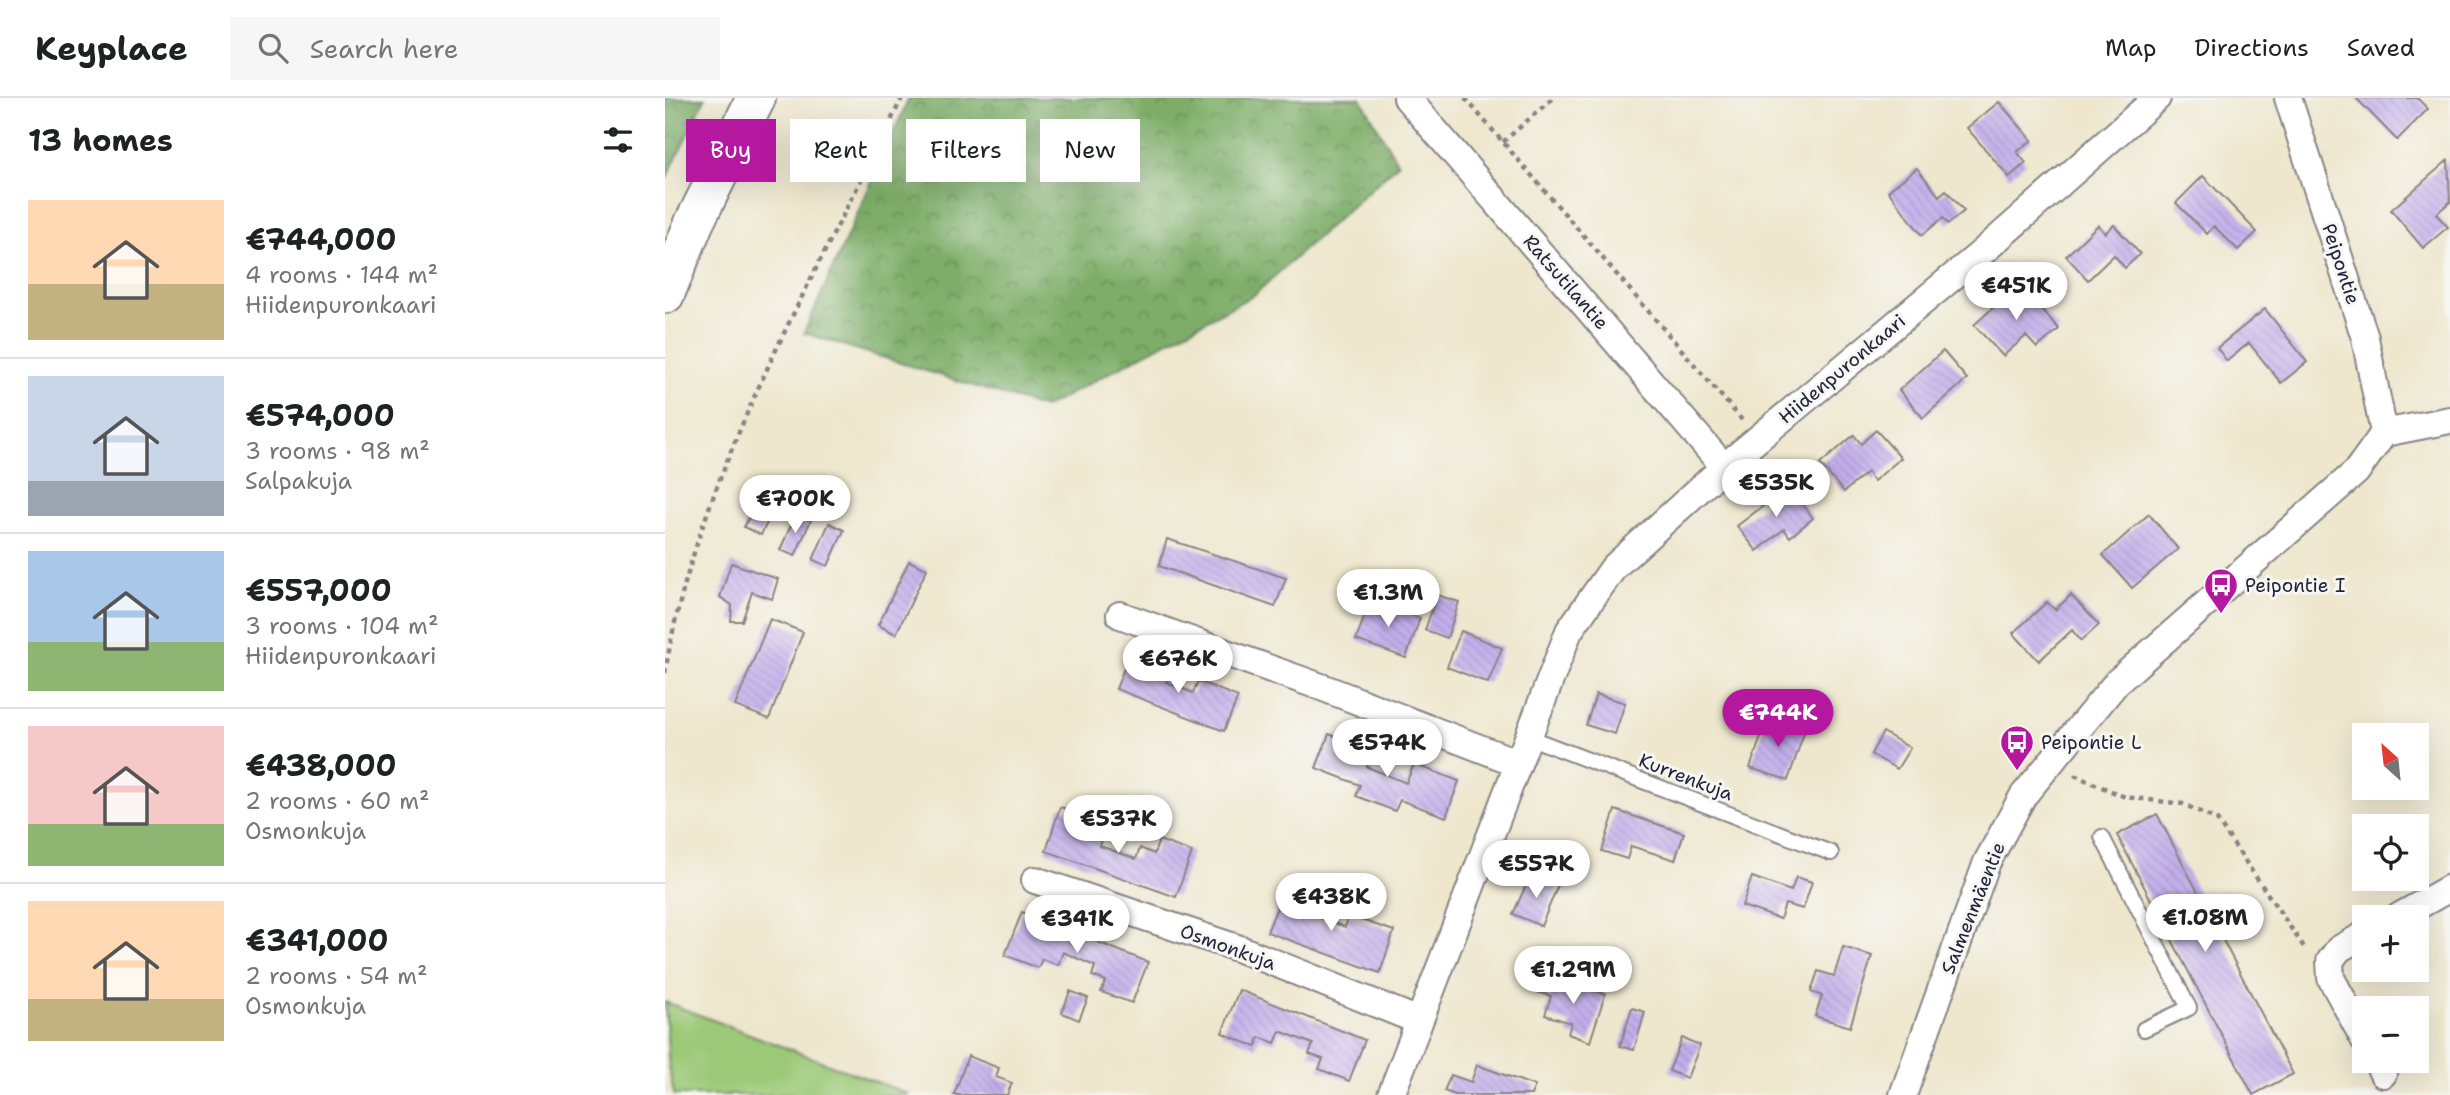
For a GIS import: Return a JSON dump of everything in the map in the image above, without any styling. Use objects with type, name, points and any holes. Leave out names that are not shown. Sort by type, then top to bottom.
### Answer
[{"type":"main road","points":[[665,294],[694,223],[756,98]]},
{"type":"street","name":"Ratsutilantie","points":[[1407,98],[1724,467]]},
{"type":"street","name":"Hiidenpuronkaari","points":[[1391,1095],[1569,631],[1614,567],[1724,467],[1979,255],[2157,98]]},
{"type":"street","name":"Peipontie","points":[[2288,98],[2365,338],[2384,433]]},
{"type":"street","points":[[2384,433],[2450,420]]},
{"type":"street","name":"Salmenmäentie","points":[[1903,1095],[1987,862],[2023,796],[2117,682],[2356,472],[2384,433]]},
{"type":"street","points":[[1120,615],[1324,688],[1518,763]]},
{"type":"street","name":"Osmonkuja","points":[[1035,880],[1240,949],[1419,1021]]},
{"type":"street","points":[[2420,905],[2450,888]]},
{"type":"street","points":[[2352,942],[2339,949],[2330,961],[2331,978],[2352,1017]]},
{"type":"lane","name":"Kurrenkuja","points":[[1528,737],[1831,853]]},
{"type":"lane","points":[[2102,837],[2189,1008],[2144,1029]]},
{"type":"path","points":[[665,673],[702,529],[769,360],[902,98]]},
{"type":"path","points":[[1465,98],[1734,413],[1761,436]]},
{"type":"path","points":[[1503,142],[1553,98]]},
{"type":"path","points":[[2070,774],[2125,797],[2183,804],[2217,820],[2304,949],[2330,961]]},
{"type":"green space","points":[[665,98],[705,98],[695,119],[686,119],[686,137],[665,181]]},
{"type":"green space","points":[[909,98],[1361,98],[1398,164],[1254,295],[1044,408],[804,333],[871,182],[892,182],[892,136]]},
{"type":"green space","points":[[665,1002],[908,1094],[674,1095],[669,1069]]},
{"type":"building","points":[[2356,98],[2417,98],[2428,109],[2397,140]]},
{"type":"building","points":[[1999,102],[2032,140],[2017,152],[2026,163],[2009,177],[1967,128]]},
{"type":"building","points":[[2448,160],[2450,202],[2436,214],[2448,227],[2423,248],[2391,210]]},
{"type":"building","points":[[1917,168],[1939,196],[1946,190],[1964,211],[1948,224],[1943,218],[1922,235],[1888,191]]},
{"type":"building","points":[[2203,176],[2257,232],[2238,250],[2214,226],[2207,234],[2176,203]]},
{"type":"building","points":[[2098,225],[2105,233],[2114,225],[2140,254],[2125,268],[2114,255],[2088,280],[2066,256]]},
{"type":"building","points":[[2019,284],[2059,329],[2037,348],[2026,336],[2003,356],[1974,325]]},
{"type":"building","points":[[2265,309],[2307,362],[2281,383],[2249,343],[2227,361],[2217,348]]},
{"type":"building","points":[[1943,351],[1967,379],[1923,418],[1899,390]]},
{"type":"building","points":[[1876,430],[1901,458],[1874,481],[1867,472],[1844,492],[1820,464],[1854,435],[1861,444]]},
{"type":"building","points":[[1789,486],[1813,518],[1790,537],[1784,529],[1757,551],[1737,526]]},
{"type":"building","points":[[761,492],[778,500],[761,535],[744,527]]},
{"type":"building","points":[[796,514],[811,520],[795,556],[780,550]]},
{"type":"building","points":[[2149,514],[2178,549],[2132,588],[2103,555]]},
{"type":"building","points":[[829,523],[844,530],[828,566],[813,560]]},
{"type":"building","points":[[1167,539],[1286,578],[1275,607],[1159,566]]},
{"type":"building","points":[[909,561],[927,569],[896,634],[878,625]]},
{"type":"building","points":[[731,563],[778,579],[772,599],[752,592],[742,621],[731,621],[732,605],[720,597]]},
{"type":"building","points":[[1437,595],[1459,602],[1447,638],[1425,630]]},
{"type":"building","points":[[2071,595],[2099,625],[2081,641],[2072,630],[2039,661],[2013,633],[2047,602],[2055,610]]},
{"type":"building","points":[[1370,601],[1420,618],[1406,658],[1356,640]]},
{"type":"building","points":[[770,619],[803,632],[769,719],[735,706]]},
{"type":"building","points":[[1461,631],[1502,648],[1488,683],[1447,667]]},
{"type":"building","points":[[1128,658],[1169,674],[1166,682],[1193,693],[1198,681],[1238,697],[1224,731],[1116,689]]},
{"type":"building","points":[[1596,694],[1625,703],[1615,734],[1586,725]]},
{"type":"building","points":[[1768,717],[1805,730],[1788,780],[1750,768]]},
{"type":"building","points":[[1883,732],[1910,748],[1897,769],[1871,754]]},
{"type":"building","points":[[1329,734],[1373,751],[1367,767],[1406,783],[1414,764],[1459,781],[1446,817],[1400,800],[1395,811],[1356,796],[1360,785],[1316,768]]},
{"type":"building","points":[[1060,807],[1091,817],[1088,826],[1104,832],[1100,846],[1136,859],[1140,848],[1154,854],[1159,840],[1192,852],[1176,897],[1046,851]]},
{"type":"building","points":[[1615,810],[1684,833],[1675,860],[1631,846],[1627,859],[1602,851]]},
{"type":"building","points":[[2157,814],[2293,1074],[2253,1095],[2117,835]]},
{"type":"building","points":[[1531,874],[1558,885],[1541,926],[1513,914]]},
{"type":"building","points":[[1752,877],[1791,891],[1796,877],[1812,882],[1803,909],[1785,904],[1780,919],[1742,906]]},
{"type":"building","points":[[1284,890],[1325,906],[1320,918],[1345,927],[1349,916],[1394,931],[1380,973],[1267,932]]},
{"type":"building","points":[[1022,912],[1148,962],[1132,1003],[1101,992],[1106,981],[1092,976],[1095,966],[1063,952],[1058,965],[1042,959],[1038,968],[1005,955]]},
{"type":"building","points":[[1843,947],[1872,956],[1850,1027],[1815,1016],[1822,996],[1811,992],[1818,971],[1834,976]]},
{"type":"building","points":[[1542,975],[1605,994],[1590,1042],[1568,1034],[1571,1023],[1545,1015],[1551,996],[1537,992]]},
{"type":"building","points":[[1239,990],[1365,1040],[1349,1081],[1319,1069],[1323,1059],[1309,1054],[1313,1044],[1280,1031],[1275,1043],[1259,1037],[1256,1047],[1222,1033]]},
{"type":"building","points":[[1070,991],[1088,998],[1079,1020],[1062,1013]]},
{"type":"building","points":[[1632,1008],[1645,1012],[1634,1050],[1620,1046]]},
{"type":"building","points":[[1682,1038],[1700,1045],[1687,1078],[1669,1071]]},
{"type":"building","points":[[968,1056],[999,1068],[996,1077],[1012,1083],[1007,1095],[954,1095]]},
{"type":"building","points":[[1477,1065],[1535,1086],[1531,1095],[1455,1095],[1444,1091],[1451,1075],[1471,1082]]},
{"type":"place","name":"Peipontie I","points":[[2221,615]]},
{"type":"place","name":"Peipontie L","points":[[2017,772]]}]
